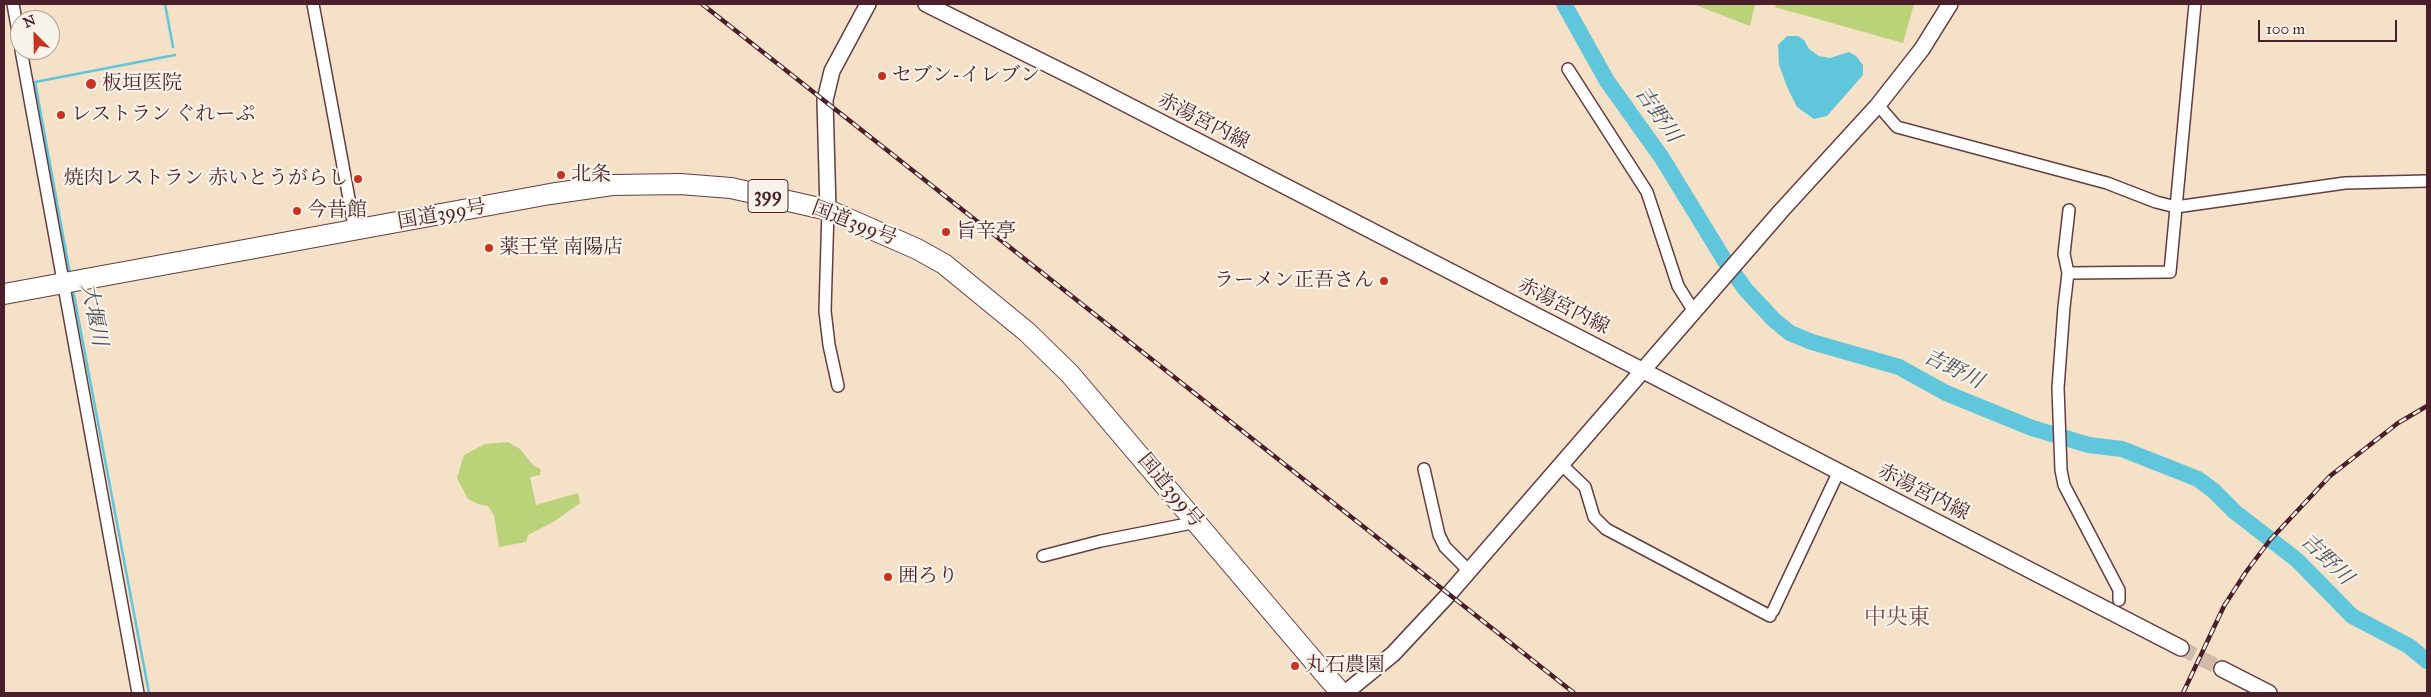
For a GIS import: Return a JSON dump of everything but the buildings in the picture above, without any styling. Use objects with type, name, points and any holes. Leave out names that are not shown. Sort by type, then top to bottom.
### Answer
[{"type":"highway","name":"国道399号","points":[[4,294],[550,194],[612,185],[680,184],[731,188],[828,210],[917,249],[944,264],[1027,332],[1070,374],[1341,693]]},
{"type":"main road","points":[[828,210],[825,100],[832,71],[868,4]]},
{"type":"main road","name":"赤湯宮内線","points":[[926,4],[1083,82],[1838,473],[2181,648]]},
{"type":"main road","points":[[1345,693],[1399,648],[1469,571],[1695,313],[1781,211],[1878,105],[1922,49],[1950,4]]},
{"type":"main road","points":[[2222,669],[2269,693]]},
{"type":"street","points":[[313,4],[355,231]]},
{"type":"street","points":[[2068,273],[2170,272],[2195,4]]},
{"type":"street","points":[[23,60],[138,693]]},
{"type":"street","points":[[1568,69],[1647,192],[1678,286],[1695,313]]},
{"type":"street","points":[[1878,105],[1897,127],[2107,183],[2156,202],[2176,207],[2345,183],[2427,181]]},
{"type":"street","points":[[828,210],[825,311],[838,386]]},
{"type":"street","points":[[2069,210],[2064,254],[2068,273],[2058,388],[2061,470],[2064,485],[2119,590],[2119,600]]},
{"type":"street","points":[[1562,465],[1585,488],[1594,517],[1606,529],[1772,613],[1838,473]]},
{"type":"street","points":[[1424,469],[1439,535],[1444,547],[1469,571]]},
{"type":"street","points":[[1043,556],[1101,541],[1197,522]]},
{"type":"green space","points":[[1693,4],[1755,4],[1750,26]]},
{"type":"green space","points":[[1776,4],[1914,4],[1903,43],[1775,7]]},
{"type":"green space","points":[[508,442],[520,449],[534,466],[541,469],[540,475],[530,477],[536,505],[578,493],[580,503],[555,521],[528,535],[526,542],[499,547],[494,515],[488,506],[468,499],[457,478],[464,455],[485,444]]},
{"type":"water","points":[[1787,36],[1798,36],[1804,40],[1809,49],[1819,56],[1830,58],[1849,52],[1856,56],[1863,65],[1863,75],[1827,116],[1814,119],[1797,107],[1788,89],[1779,65],[1778,45]]},
{"type":"waterway","name":"大堰川","points":[[165,4],[173,47]]},
{"type":"waterway","name":"吉野川","points":[[1564,4],[1607,81],[1662,158],[1725,261],[1746,290],[1774,320],[1790,333],[1812,342],[1899,367],[1946,393],[2032,428],[2089,445],[2122,449],[2198,479],[2214,491],[2235,512],[2297,560],[2352,616],[2409,646],[2427,661]]},
{"type":"waterway","name":"大堰川","points":[[70,274],[35,82],[175,55]]},
{"type":"waterway","name":"大堰川","points":[[73,290],[149,693]]},
{"type":"tunnel","points":[[2181,648],[2222,669]]},
{"type":"railway","points":[[702,4],[1574,693]]},
{"type":"railway","points":[[2183,693],[2224,606],[2270,540],[2330,476],[2398,423],[2427,406]]},
{"type":"place","name":"セブン-イレブン","points":[[882,76]]},
{"type":"place","name":"板垣医院","points":[[91,84]]},
{"type":"place","name":"レストラン ぐれーぷ","points":[[61,115]]},
{"type":"place","name":"北条","points":[[561,175]]},
{"type":"place","name":"焼肉レストラン 赤いとうがらし","points":[[358,179]]},
{"type":"place","name":"今昔館","points":[[297,211]]},
{"type":"place","name":"旨辛亭","points":[[946,232]]},
{"type":"place","name":"薬王堂 南陽店","points":[[489,248]]},
{"type":"place","name":"ラーメン正吾さん","points":[[1384,281]]},
{"type":"place","name":"囲ろり","points":[[888,577]]},
{"type":"place","name":"丸石農園","points":[[1295,666]]},
{"type":"district","name":"中央東","points":[[1897,619]]}]
